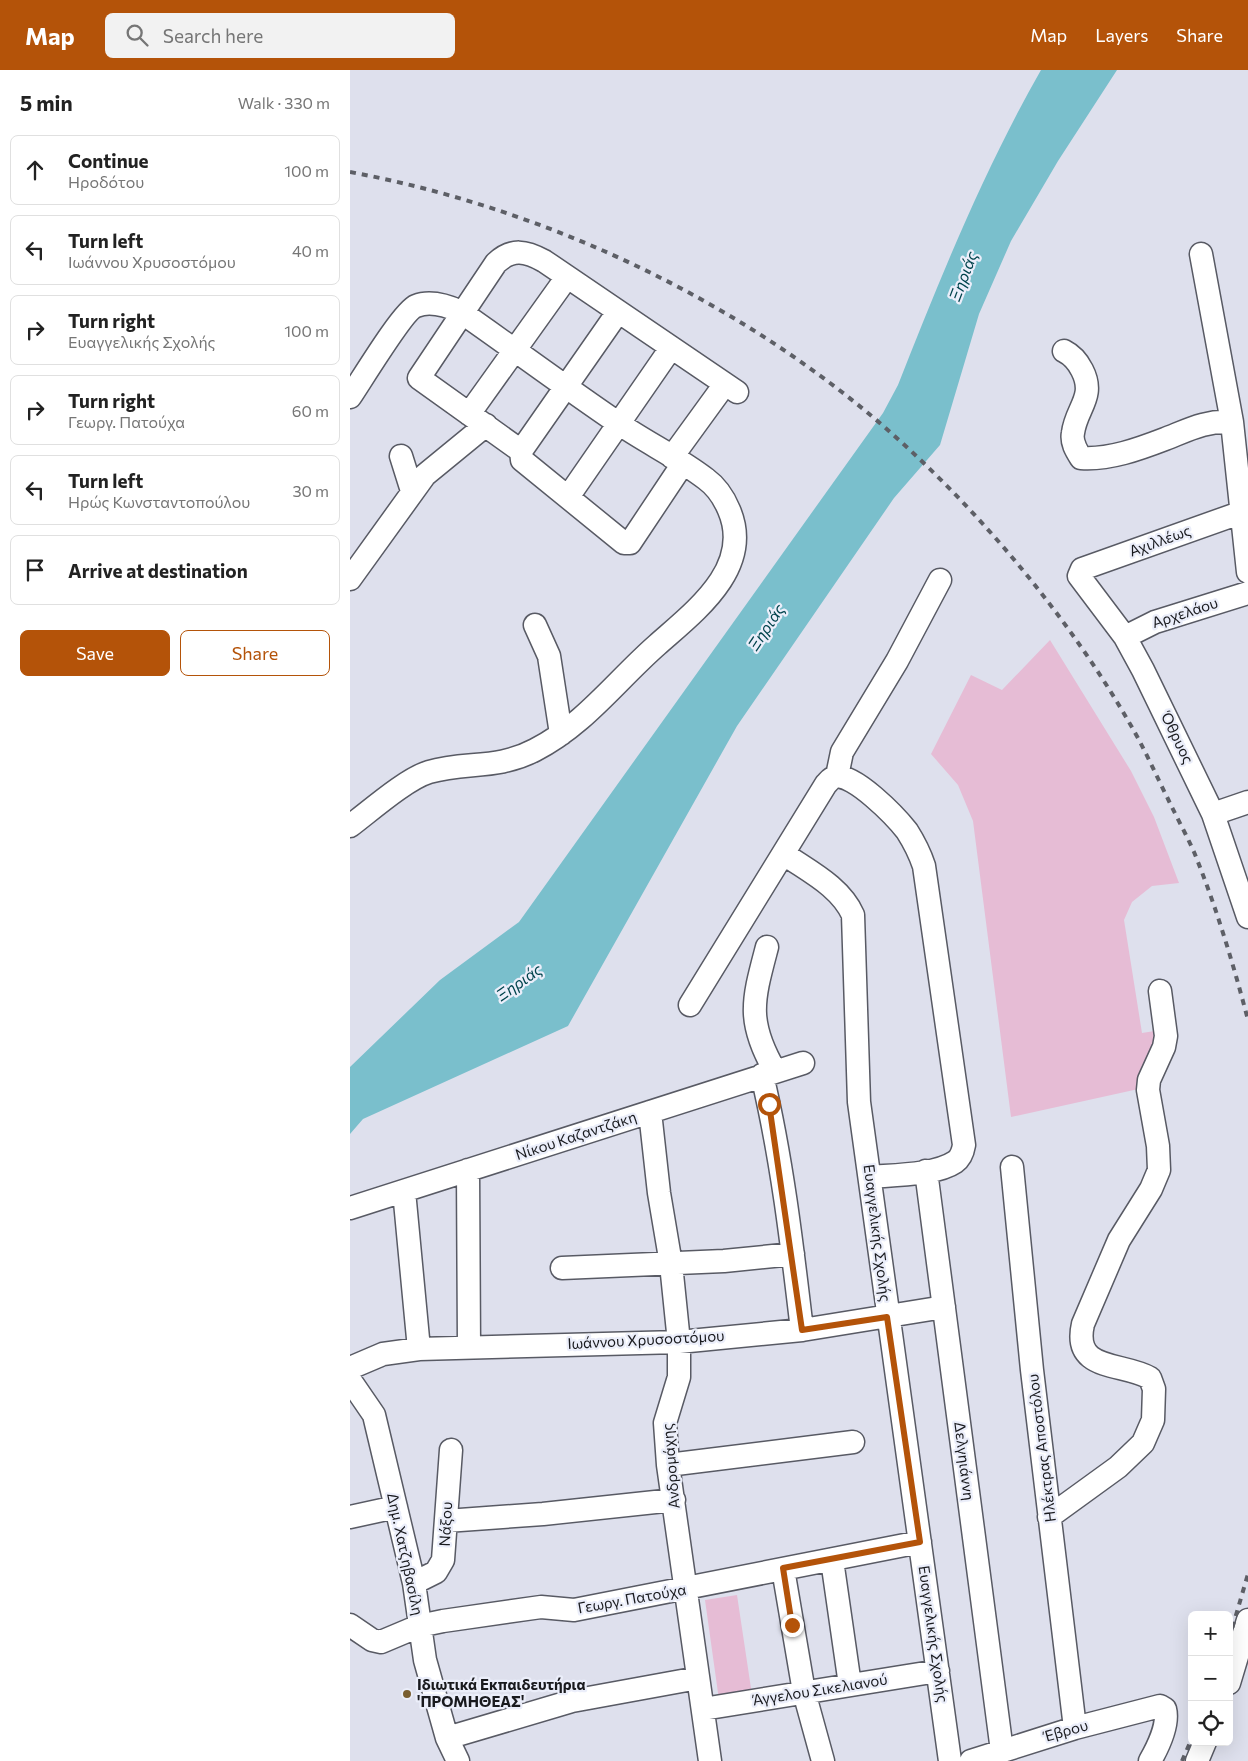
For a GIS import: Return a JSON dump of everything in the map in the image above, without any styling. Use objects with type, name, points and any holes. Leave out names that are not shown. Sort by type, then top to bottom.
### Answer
[{"type":"street","points":[[521,451],[419,378],[461,312],[496,263],[511,252],[530,254],[567,277],[731,388],[677,461],[630,543],[624,543],[522,460],[521,451],[618,312]]},
{"type":"street","points":[[1201,254],[1246,507],[1243,543],[1248,572]]},
{"type":"street","points":[[350,578],[412,491],[477,419],[514,350],[567,277]]},
{"type":"street","points":[[350,397],[411,309],[431,304],[448,306],[461,312],[619,424],[715,487],[725,499],[733,519],[733,555],[723,577],[703,604],[639,661],[594,708],[562,734],[534,751],[509,761],[428,772],[412,780],[350,826]]},
{"type":"street","points":[[568,497],[671,348]]},
{"type":"street","points":[[1064,351],[1079,364],[1088,381],[1087,393],[1072,432],[1073,444],[1082,458],[1113,456],[1165,439],[1202,424],[1216,421],[1232,422]]},
{"type":"street","points":[[401,456],[412,491]]},
{"type":"street","name":"Αχιλλέως","points":[[1079,572],[1082,569],[1246,507]]},
{"type":"street","name":"Όθρυος","points":[[1079,572],[1081,578],[1125,637],[1143,670],[1213,814],[1248,917]]},
{"type":"street","points":[[837,776],[842,752],[897,661],[940,580]]},
{"type":"street","name":"Αρχελάου","points":[[1125,637],[1155,622],[1248,593]]},
{"type":"street","points":[[535,625],[549,656],[562,734]]},
{"type":"street","points":[[690,1005],[826,784],[833,777],[837,776],[853,781],[862,787],[899,823],[914,842],[924,866],[964,1145],[962,1154],[956,1162],[926,1171],[870,1177]]},
{"type":"street","points":[[1213,814],[1248,802]]},
{"type":"street","name":"Ευαγγελικής Σχολής","points":[[784,854],[828,883],[849,906],[853,915],[859,1102],[887,1317],[950,1761]]},
{"type":"street","points":[[766,947],[754,994],[754,1008],[758,1039],[769,1073],[769,1104],[793,1254],[802,1330]]},
{"type":"street","points":[[1050,1518],[1134,1453],[1149,1432],[1153,1420],[1154,1388],[1150,1378],[1130,1369],[1098,1363],[1084,1350],[1080,1335],[1119,1240],[1154,1184],[1159,1170],[1158,1146],[1148,1090],[1149,1080],[1164,1047],[1166,1036],[1160,992]]},
{"type":"street","name":"Νίκου Καζαντζάκη","points":[[350,1208],[803,1063]]},
{"type":"street","name":"Ανδρομάχης","points":[[650,1112],[659,1193],[671,1264],[679,1342],[678,1378],[665,1423],[668,1465],[709,1761]]},
{"type":"street","name":"Ηλέκτρας Αποστόλου","points":[[1012,1167],[1075,1728]]},
{"type":"street","points":[[468,1170],[469,1347]]},
{"type":"street","name":"Δελγηιάννη","points":[[926,1171],[944,1307],[1017,1752]]},
{"type":"street","points":[[404,1191],[419,1349]]},
{"type":"street","points":[[562,1268],[671,1264],[793,1254]]},
{"type":"street","name":"Ιωάννου Χρυσοστόμου","points":[[350,1368],[383,1354],[419,1349],[679,1342],[802,1330],[944,1307]]},
{"type":"street","name":"Δημ. Χατζηβασίλη","points":[[350,1380],[374,1415],[414,1583],[425,1660],[447,1738],[458,1761]]},
{"type":"street","points":[[668,1465],[853,1442]]},
{"type":"street","name":"Νάξου","points":[[414,1583],[432,1575],[441,1565],[444,1556],[451,1450]]},
{"type":"street","points":[[446,1521],[543,1514],[674,1500]]},
{"type":"street","points":[[350,1517],[396,1507]]},
{"type":"street","name":"Γεωργ. Πατούχα","points":[[350,1625],[372,1640],[381,1642],[419,1626],[443,1621],[541,1607],[574,1610],[920,1542]]},
{"type":"street","points":[[832,1560],[850,1685]]},
{"type":"street","points":[[783,1568],[804,1692],[823,1761]]},
{"type":"street","points":[[1236,1680],[1248,1620]]},
{"type":"street","name":"Άγγελου Σικελιανού","points":[[702,1709],[938,1671]]},
{"type":"street","points":[[447,1738],[572,1700],[698,1678]]},
{"type":"street","name":"Έβρου","points":[[971,1761],[1017,1752],[1075,1728],[1162,1706],[1166,1710],[1166,1716],[1160,1740],[1150,1761]]},
{"type":"street","points":[[1197,1761],[1203,1746]]},
{"type":"shaded area","points":[[1050,640],[1131,771],[1154,817],[1179,883],[1152,886],[1132,902],[1124,920],[1142,1033],[1161,1030],[1143,1088],[1011,1117],[973,821],[958,785],[931,754],[971,675],[1002,690]]},
{"type":"shaded area","points":[[737,1595],[752,1695],[719,1700],[705,1600]]},
{"type":"water","name":"Ξηριάς","points":[[1041,70],[1117,70],[1058,161],[1011,241],[979,314],[940,445],[894,498],[737,726],[568,1026],[363,1119],[350,1134],[350,1067],[440,980],[519,922],[883,413],[898,385],[982,185]]},
{"type":"railway","points":[[350,172],[420,187],[489,207],[558,232],[624,260],[689,293],[752,329],[811,369],[868,413],[907,447],[945,484],[1018,564],[1084,651],[1113,695],[1139,740],[1194,852],[1224,935],[1248,1020]]},
{"type":"railway","points":[[1233,1625],[1248,1574]]},
{"type":"railway","points":[[1182,1761],[1189,1746]]},
{"type":"place","name":"Ιδιωτικά Εκπαιδευτήρια 'ΠΡΟΜΗΘΕΑΣ'","points":[[407,1694]]},
{"type":"route","points":[[769,1104],[793,1254],[802,1330],[887,1317],[920,1542],[783,1568],[792,1625]]}]
